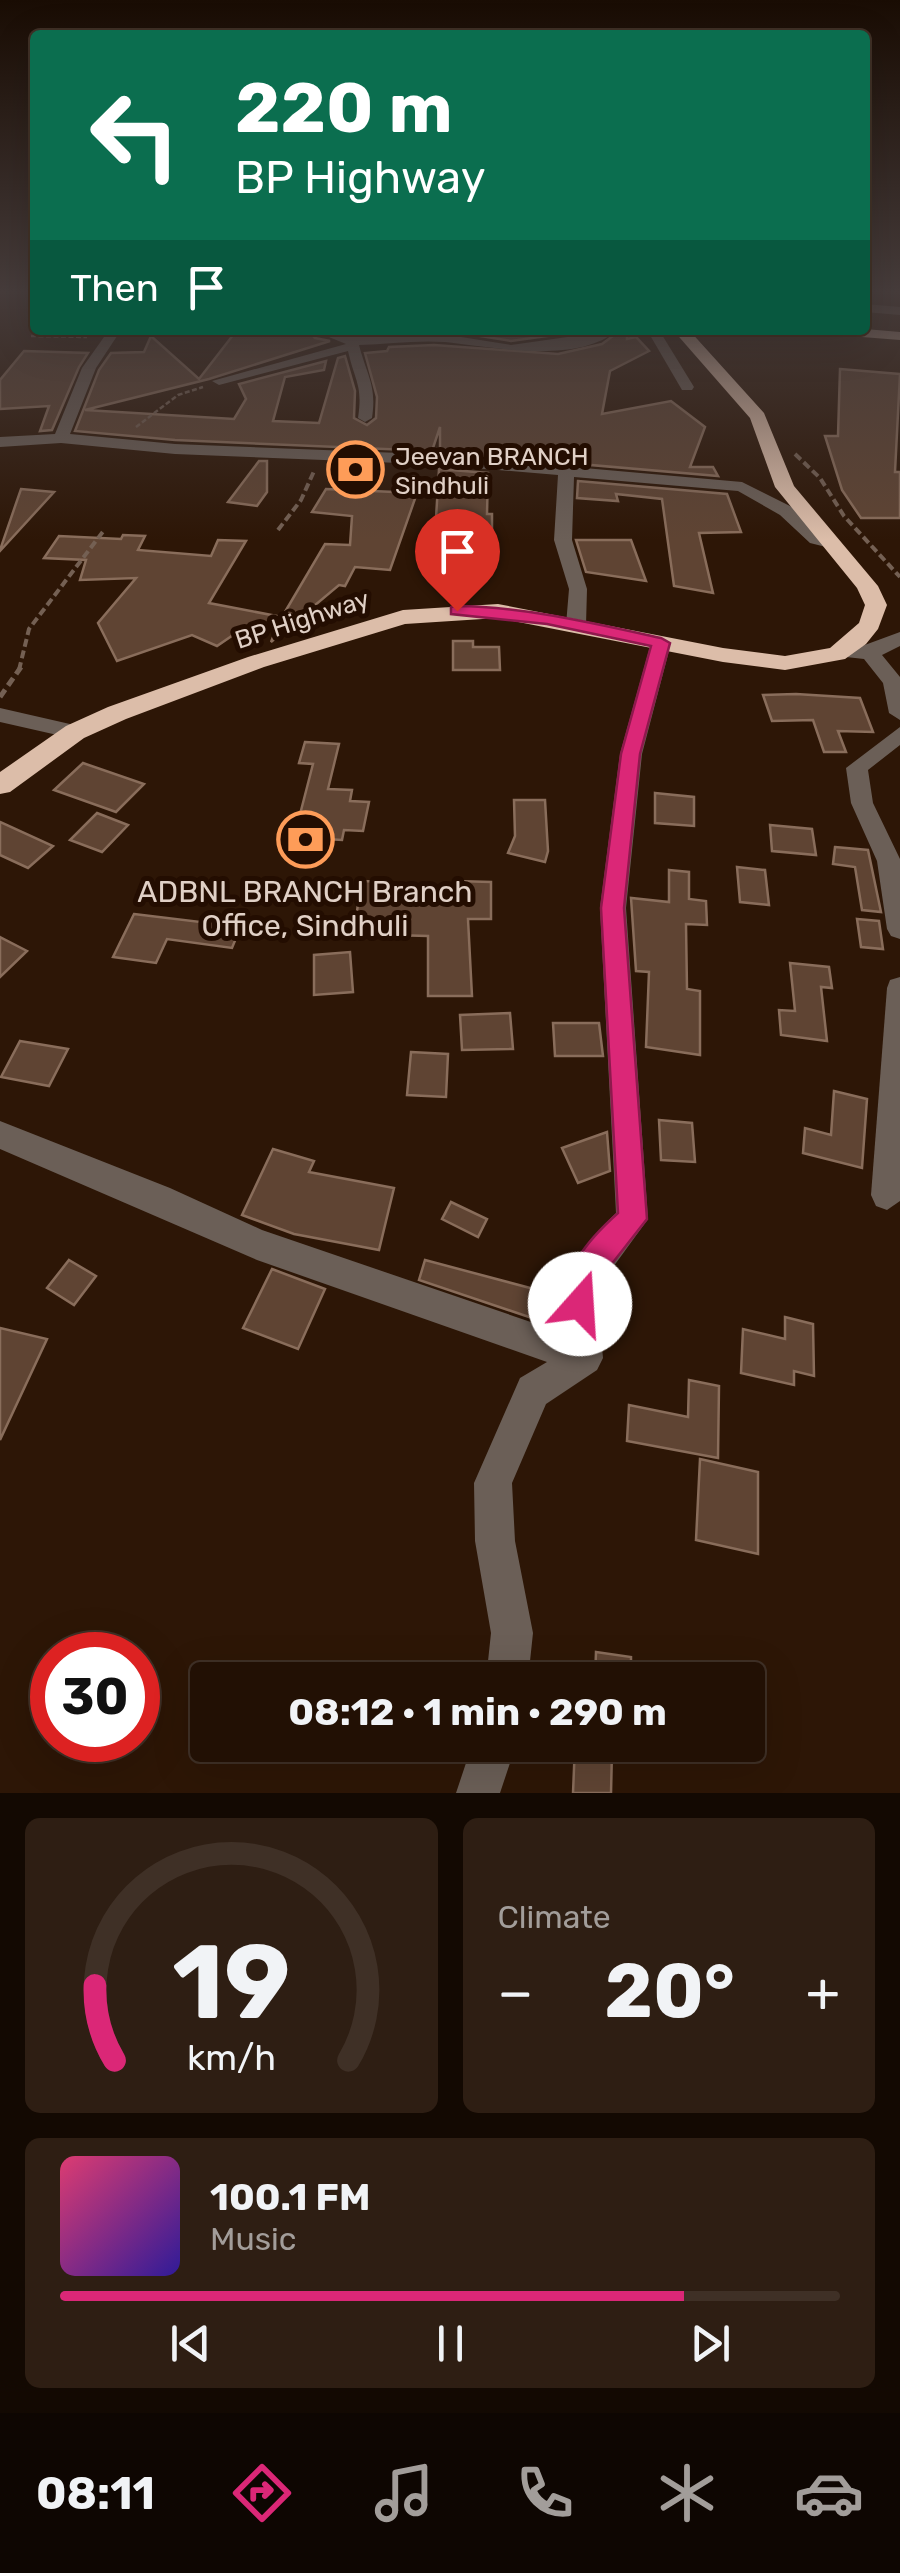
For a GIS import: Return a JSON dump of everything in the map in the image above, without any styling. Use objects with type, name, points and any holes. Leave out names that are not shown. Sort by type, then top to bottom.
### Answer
[{"type":"highway","points":[[719,373],[758,417],[785,488],[867,586],[876,606],[870,624],[858,639],[836,654]]},
{"type":"highway","name":"BP Highway","points":[[0,785],[75,732],[256,662],[404,616],[498,612],[785,663],[836,654]]},
{"type":"street","points":[[61,438],[87,373]]},
{"type":"street","points":[[219,381],[249,373]]},
{"type":"street","points":[[362,373],[368,390],[364,418]]},
{"type":"street","points":[[677,373],[686,388]]},
{"type":"street","points":[[0,442],[112,440],[175,449],[425,459],[742,487],[786,511],[816,539],[830,543]]},
{"type":"street","points":[[566,472],[563,540],[578,588],[576,625]]},
{"type":"street","points":[[836,654],[870,653],[900,638]]},
{"type":"street","points":[[585,1358],[580,1304],[585,1274],[608,1241],[632,1219],[612,908],[630,754],[661,643]]},
{"type":"street","points":[[870,653],[894,682],[900,713]]},
{"type":"street","points":[[0,715],[75,732]]},
{"type":"street","points":[[900,734],[857,768],[862,803],[889,861],[900,929]]},
{"type":"street","points":[[887,1195],[900,988]]},
{"type":"street","points":[[0,1134],[158,1198],[257,1244],[585,1358]]},
{"type":"street","points":[[509,1662],[512,1633],[494,1541],[492,1484],[533,1390],[585,1358]]},
{"type":"street","points":[[478,1793],[488,1762]]},
{"type":"path","points":[[112,440],[178,395],[219,381]]},
{"type":"path","points":[[791,450],[820,478],[844,516],[900,577]]},
{"type":"path","points":[[278,530],[301,500],[322,456]]},
{"type":"path","points":[[0,697],[23,665],[30,629],[105,529]]},
{"type":"building","points":[[6,373],[77,373],[52,430],[40,431],[49,406],[0,409],[0,380]]},
{"type":"building","points":[[98,373],[192,373],[199,379],[204,373],[229,373],[85,410],[234,419],[246,399],[239,384],[282,373],[309,373],[285,377],[273,421],[319,423],[334,373],[350,373],[355,391],[354,418],[367,425],[376,418],[377,397],[370,373],[610,373],[602,414],[671,401],[705,427],[690,467],[713,467],[718,476],[440,452],[440,427],[432,451],[175,440],[75,431]]},
{"type":"building","points":[[840,373],[900,374],[895,472],[900,472],[900,518],[861,518],[842,490],[825,436],[838,436]]},
{"type":"building","points":[[259,461],[267,461],[267,492],[257,506],[228,502]]},
{"type":"building","points":[[439,469],[488,473],[492,555],[455,555],[455,567],[433,567]]},
{"type":"building","points":[[578,481],[727,494],[741,532],[699,533],[713,593],[674,586],[662,499],[616,494],[618,501],[577,498]]},
{"type":"building","points":[[21,489],[54,492],[0,551],[0,550]]},
{"type":"building","points":[[326,489],[417,493],[390,570],[355,567],[345,586],[339,585],[271,642],[281,618],[250,637],[239,631],[217,646],[192,635],[117,661],[98,623],[136,578],[80,580],[86,560],[44,558],[59,536],[145,536],[138,550],[211,556],[218,540],[246,541],[209,603],[282,617],[325,544],[350,545],[352,516],[312,512]]},
{"type":"building","points":[[576,540],[631,540],[646,581],[586,572]]},
{"type":"building","points":[[453,641],[473,641],[473,647],[499,647],[500,670],[453,670]]},
{"type":"building","points":[[763,695],[860,698],[873,732],[838,731],[846,752],[824,752],[813,720],[772,721]]},
{"type":"building","points":[[305,742],[339,744],[328,789],[352,790],[350,801],[369,802],[363,831],[344,830],[342,840],[310,838],[313,827],[297,826],[313,764],[299,763]]},
{"type":"building","points":[[83,763],[144,784],[116,812],[54,790]]},
{"type":"building","points":[[655,793],[694,797],[694,826],[655,823]]},
{"type":"building","points":[[514,800],[545,800],[545,862],[508,853],[515,836]]},
{"type":"building","points":[[97,813],[128,825],[102,852],[70,840]]},
{"type":"building","points":[[0,822],[53,846],[28,868],[0,855]]},
{"type":"building","points":[[770,825],[812,829],[816,855],[772,851]]},
{"type":"building","points":[[835,847],[868,850],[881,912],[862,910],[855,867],[833,864]]},
{"type":"building","points":[[737,867],[765,870],[769,905],[740,902]]},
{"type":"building","points":[[669,870],[689,872],[689,899],[706,901],[707,925],[686,924],[687,989],[700,991],[700,1055],[646,1047],[649,972],[636,971],[631,898],[669,902]]},
{"type":"building","points":[[361,881],[389,882],[388,892],[456,895],[457,881],[491,882],[491,919],[468,919],[472,996],[428,996],[428,936],[354,934]]},
{"type":"building","points":[[134,914],[200,922],[203,916],[243,921],[232,948],[167,939],[156,963],[113,957]]},
{"type":"building","points":[[857,919],[879,921],[883,949],[861,947]]},
{"type":"building","points":[[0,937],[27,951],[0,977]]},
{"type":"building","points":[[350,952],[353,992],[314,995],[314,955]]},
{"type":"building","points":[[790,963],[829,967],[832,988],[821,987],[827,1041],[781,1035],[779,1010],[795,1011]]},
{"type":"building","points":[[510,1013],[513,1049],[462,1050],[460,1015]]},
{"type":"building","points":[[553,1023],[599,1023],[603,1056],[555,1056]]},
{"type":"building","points":[[20,1041],[68,1049],[49,1086],[1,1077]]},
{"type":"building","points":[[411,1052],[448,1054],[446,1097],[407,1095]]},
{"type":"building","points":[[834,1091],[867,1099],[862,1168],[803,1153],[805,1128],[831,1135]]},
{"type":"building","points":[[659,1120],[692,1123],[695,1162],[661,1160]]},
{"type":"building","points":[[607,1132],[610,1171],[578,1183],[562,1148]]},
{"type":"building","points":[[273,1149],[314,1161],[309,1172],[394,1188],[379,1250],[294,1234],[242,1215]]},
{"type":"building","points":[[451,1202],[487,1219],[478,1237],[442,1219]]},
{"type":"building","points":[[69,1260],[96,1276],[74,1305],[47,1288]]},
{"type":"building","points":[[425,1260],[564,1297],[562,1322],[529,1317],[419,1280]]},
{"type":"building","points":[[272,1269],[325,1289],[298,1349],[243,1328]]},
{"type":"building","points":[[785,1317],[813,1324],[814,1376],[794,1371],[794,1385],[741,1373],[743,1329],[785,1339]]},
{"type":"building","points":[[0,1328],[47,1339],[0,1440]]},
{"type":"building","points":[[689,1380],[719,1386],[718,1458],[627,1441],[629,1405],[688,1417]]},
{"type":"building","points":[[700,1459],[758,1472],[758,1554],[696,1540]]},
{"type":"building","points":[[596,1652],[631,1657],[631,1662],[596,1662]]},
{"type":"building","points":[[574,1762],[612,1762],[611,1793],[573,1793]]},
{"type":"place","name":"Jeevan BRANCH Sindhuli","points":[[356,470]]},
{"type":"place","name":"ADBNL BRANCH Branch Office, Sindhuli","points":[[305,839]]},
{"type":"route","points":[[457,611],[547,619],[661,643],[630,754],[612,908],[624,1106],[632,1165],[632,1219],[608,1241],[585,1274],[580,1304]]}]
